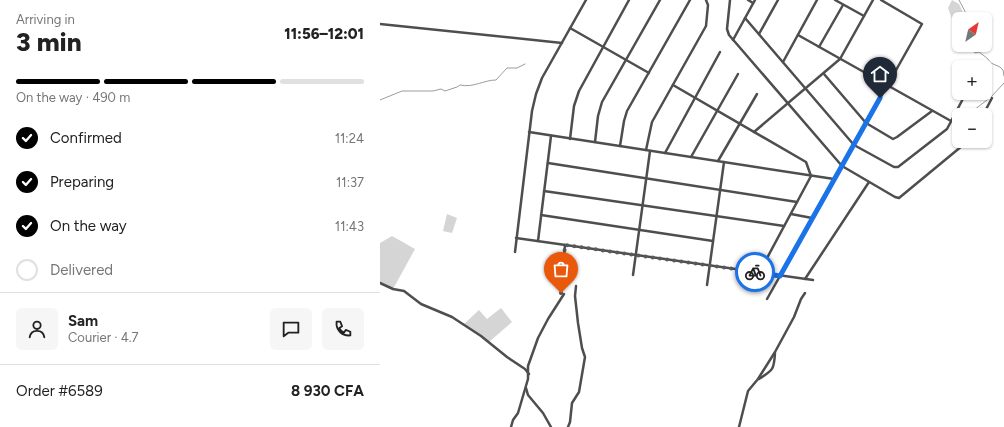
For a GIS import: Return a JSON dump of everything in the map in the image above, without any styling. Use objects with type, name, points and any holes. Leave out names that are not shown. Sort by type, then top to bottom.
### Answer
[{"type":"street","points":[[515,252],[529,132],[536,94],[542,78],[586,0]]},
{"type":"street","points":[[570,138],[574,106],[579,91],[629,0]]},
{"type":"street","points":[[595,142],[598,116],[602,102],[660,0]]},
{"type":"street","points":[[620,146],[627,111],[690,0]]},
{"type":"street","points":[[646,150],[652,122],[706,26],[708,6],[706,0]]},
{"type":"street","points":[[730,0],[727,29],[729,35],[842,166],[899,198],[960,148]]},
{"type":"street","points":[[733,40],[754,2],[748,0]]},
{"type":"street","points":[[759,34],[778,0]]},
{"type":"street","points":[[783,62],[817,0]]},
{"type":"street","points":[[835,0],[864,16]]},
{"type":"street","points":[[754,132],[840,59],[873,0]]},
{"type":"street","points":[[767,299],[922,24],[881,0]]},
{"type":"street","points":[[819,47],[843,4]]},
{"type":"street","points":[[745,18],[854,145],[894,167],[898,167],[947,129],[962,100]]},
{"type":"street","points":[[380,24],[562,43]]},
{"type":"street","points":[[570,28],[649,73]]},
{"type":"street","points":[[798,35],[951,122]]},
{"type":"street","points":[[665,153],[720,52]]},
{"type":"street","points":[[691,157],[738,74]]},
{"type":"street","points":[[824,74],[866,123],[893,139],[897,138],[932,111]]},
{"type":"street","points":[[673,85],[806,162],[811,176],[759,273]]},
{"type":"street","points":[[718,161],[757,94]]},
{"type":"street","points":[[529,132],[834,179]]},
{"type":"street","points":[[538,241],[551,136]]},
{"type":"street","points":[[634,275],[650,151]]},
{"type":"street","points":[[707,285],[724,162]]},
{"type":"street","points":[[548,163],[797,202]]},
{"type":"street","points":[[806,279],[869,182]]},
{"type":"street","points":[[544,191],[784,226]]},
{"type":"street","points":[[791,214],[812,218]]},
{"type":"street","points":[[541,215],[713,241]]},
{"type":"street","points":[[516,238],[813,280]]},
{"type":"street","points":[[511,427],[513,420],[518,414],[529,374],[528,366],[538,338],[562,294],[565,245]]},
{"type":"street","points":[[380,283],[393,289],[404,291],[421,304],[452,317],[482,336],[499,351],[525,369],[529,374]]},
{"type":"street","points":[[568,427],[572,403],[579,392],[585,357],[578,323],[575,296],[576,286]]},
{"type":"street","points":[[739,427],[748,391],[758,379],[775,352],[794,317],[800,299],[805,293]]},
{"type":"street","points":[[758,379],[771,371],[774,363],[775,352]]},
{"type":"street","points":[[526,387],[528,395],[543,413],[550,427]]},
{"type":"shaded area","points":[[952,0],[959,4],[963,12],[952,12],[952,19],[948,8]]},
{"type":"shaded area","points":[[447,214],[457,218],[452,233],[443,231]]},
{"type":"shaded area","points":[[392,236],[415,249],[393,289],[380,283],[380,243]]},
{"type":"shaded area","points":[[501,308],[512,322],[489,342],[463,325],[479,310],[487,319]]},
{"type":"waterway","points":[[959,0],[965,12]]},
{"type":"waterway","points":[[974,52],[979,52]]},
{"type":"waterway","points":[[979,52],[991,63],[1000,67],[1003,70],[1004,76]]},
{"type":"waterway","points":[[380,100],[402,91],[433,91],[441,89],[445,91],[460,85],[474,85],[496,80],[507,68],[517,68],[525,64]]},
{"type":"waterway","points":[[977,108],[991,97],[1004,83]]},
{"type":"way so far","points":[[561,293],[565,245],[755,272]]},
{"type":"route","points":[[755,272],[780,276],[880,98]]}]
